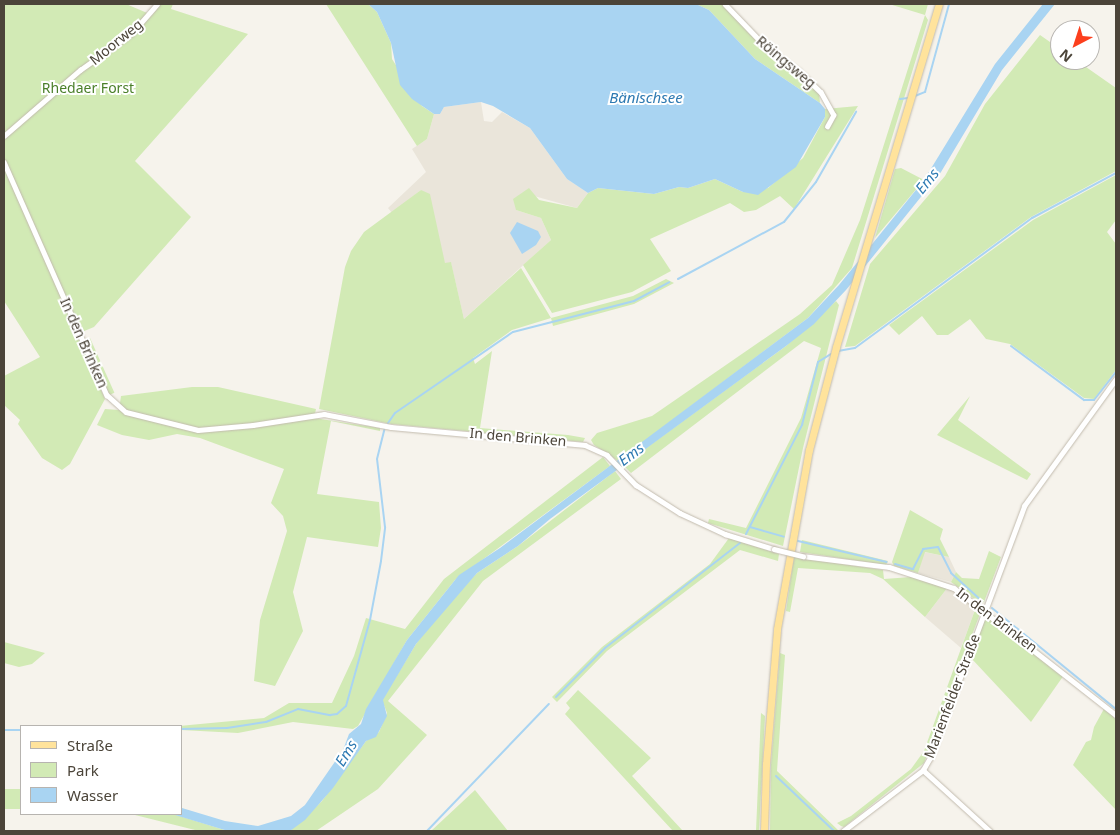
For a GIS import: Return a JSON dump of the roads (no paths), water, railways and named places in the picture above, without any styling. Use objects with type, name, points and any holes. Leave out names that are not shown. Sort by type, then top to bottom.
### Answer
[{"type":"main road","points":[[764,831],[766,764],[777,629],[798,504],[844,318],[915,89],[939,4]]},
{"type":"street","name":"Moorweg","points":[[4,136],[80,70],[132,33],[157,4]]},
{"type":"street","name":"Röingsweg","points":[[725,4],[771,52],[799,71],[821,92],[834,115],[828,126]]},
{"type":"street","name":"In den Brinken","points":[[4,162],[107,394],[126,412],[198,430],[253,425],[324,414],[391,427],[567,441],[585,445],[613,460],[636,484],[680,514],[725,534],[803,556],[888,567],[945,584],[984,610],[1116,715]]},
{"type":"street","name":"Marienfelder Straße","points":[[843,831],[923,770],[930,758],[1024,506],[1116,379]]},
{"type":"street","points":[[923,770],[990,831]]},
{"type":"water","name":"Bänischsee","points":[[368,4],[696,4],[709,10],[755,59],[820,103],[825,109],[825,117],[796,167],[758,195],[743,192],[715,179],[688,188],[679,187],[654,194],[598,188],[588,193],[567,179],[530,128],[493,106],[481,102],[444,107],[440,114],[434,114],[412,99],[400,85],[391,43],[377,12]]},
{"type":"water","name":"Ems","points":[[1043,4],[1055,4],[1002,70],[941,172],[846,290],[814,324],[550,519],[518,546],[477,573],[416,644],[383,700],[387,716],[376,737],[366,741],[333,788],[305,820],[290,831],[228,831],[175,815],[182,815],[182,808],[225,821],[258,826],[291,816],[305,805],[343,750],[349,734],[361,724],[366,709],[407,640],[459,575],[500,548],[808,318],[839,285],[924,180],[995,64]]},
{"type":"water","points":[[517,222],[538,231],[541,237],[536,245],[522,254],[510,233]]},
{"type":"waterway","points":[[915,96],[925,92],[949,4]]},
{"type":"waterway","points":[[900,99],[908,98]]},
{"type":"waterway","points":[[678,279],[784,222],[816,182],[856,112]]},
{"type":"waterway","points":[[838,351],[855,348],[1032,218],[1116,173]]},
{"type":"waterway","points":[[388,423],[395,413],[513,332],[634,301],[669,282]]},
{"type":"waterway","points":[[1011,346],[1084,400],[1094,400],[1116,372]]},
{"type":"waterway","points":[[746,534],[802,425],[818,362],[831,354]]},
{"type":"waterway","points":[[182,729],[227,728],[266,722],[298,709],[330,715],[337,714],[346,706],[370,620],[381,561],[385,527],[377,459],[384,430]]},
{"type":"waterway","points":[[750,527],[784,537]]},
{"type":"waterway","points":[[798,541],[887,562]]},
{"type":"waterway","points":[[556,697],[605,648],[740,543]]},
{"type":"waterway","points":[[895,564],[913,569],[923,549],[938,547],[951,573],[982,601]]},
{"type":"waterway","points":[[992,608],[1116,709]]},
{"type":"waterway","points":[[427,831],[549,704]]},
{"type":"waterway","points":[[4,730],[20,730]]},
{"type":"waterway","points":[[776,776],[834,831]]},
{"type":"park label","name":"Rhedaer Forst","points":[[88,88]]}]
